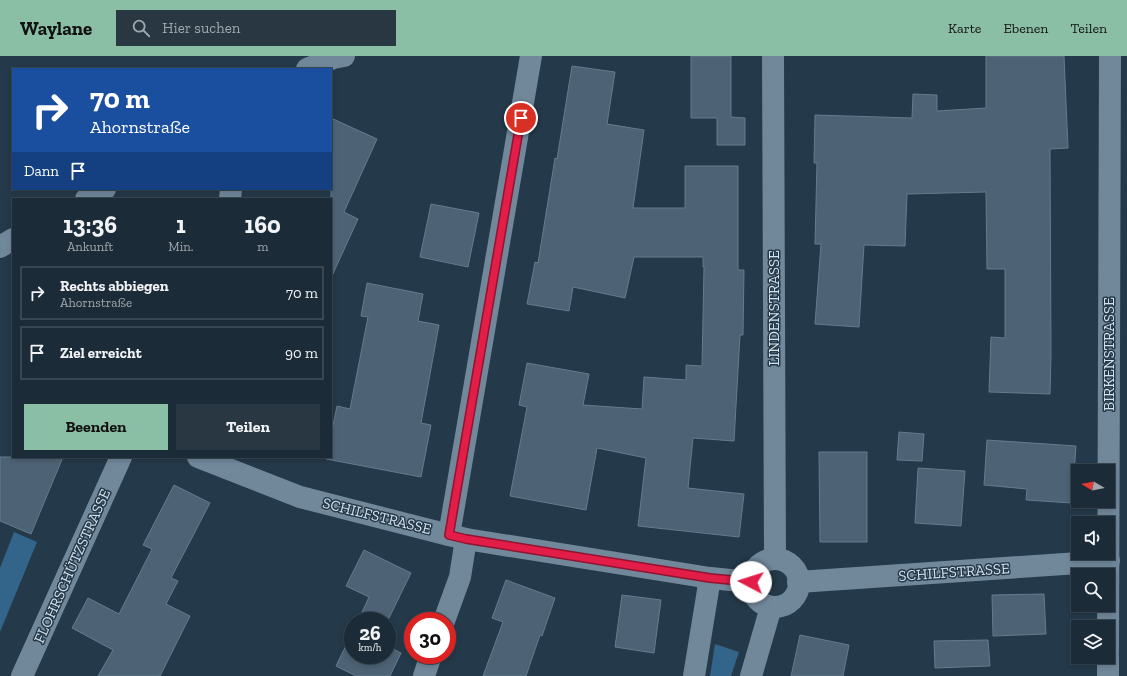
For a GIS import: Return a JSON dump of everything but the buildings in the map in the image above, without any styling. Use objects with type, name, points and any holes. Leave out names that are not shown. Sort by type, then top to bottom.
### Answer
[{"type":"street","points":[[447,612],[460,578],[458,537],[532,56]]},
{"type":"street","name":"LINDENSTRASSE","points":[[773,56],[775,559]]},
{"type":"street","name":"BIRKENSTRASSE","points":[[1108,620],[1110,56]]},
{"type":"street","points":[[309,68],[336,57]]},
{"type":"street","points":[[88,198],[102,190]]},
{"type":"street","points":[[0,247],[12,241]]},
{"type":"street","name":"FLOHRSCHÜTZSTRASSE","points":[[22,676],[121,458]]},
{"type":"street","name":"SCHILFSTRASSE","points":[[201,458],[300,497],[458,537],[710,578],[751,582]]},
{"type":"street","points":[[775,559],[786,562],[795,570],[798,590],[794,598],[786,605],[776,607],[765,606],[757,599],[752,590],[751,582],[755,570],[764,562],[775,559]]},
{"type":"street","name":"SCHILFSTRASSE","points":[[798,582],[1109,561]]},
{"type":"street","points":[[694,676],[710,578]]},
{"type":"street","points":[[751,676],[771,606]]},
{"type":"street","points":[[424,676],[428,664]]},
{"type":"street","points":[[1108,664],[1108,676]]},
{"type":"shaded area","points":[[14,532],[37,542],[0,632],[0,568]]},
{"type":"shaded area","points":[[715,644],[739,652],[731,676],[710,676]]},
{"type":"route","points":[[521,118],[449,535],[710,578],[751,582]]}]
